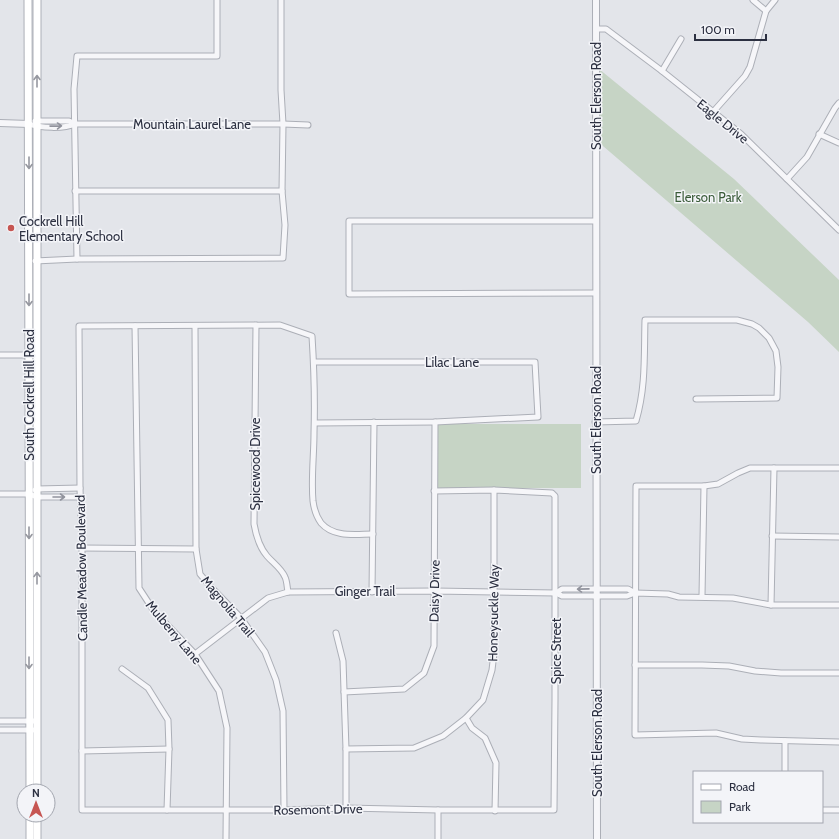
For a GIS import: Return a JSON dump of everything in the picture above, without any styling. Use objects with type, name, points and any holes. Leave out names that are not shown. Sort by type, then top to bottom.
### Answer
[{"type":"main road","name":"South Cockrell Hill Road","points":[[28,0],[30,783]]},
{"type":"main road","name":"South Cockrell Hill Road","points":[[37,0],[37,783]]},
{"type":"main road","points":[[29,617],[37,617]]},
{"type":"main road","points":[[30,823],[30,839]]},
{"type":"main road","points":[[37,823],[37,839]]},
{"type":"street","points":[[77,259],[74,90],[77,56],[217,56],[217,0]]},
{"type":"street","points":[[28,261],[77,259],[283,258],[285,225],[282,190],[283,124],[281,90],[281,0]]},
{"type":"street","name":"South Elerson Road","points":[[596,0],[597,839]]},
{"type":"street","points":[[753,0],[766,11]]},
{"type":"street","points":[[713,112],[745,76],[750,67],[766,11],[775,0]]},
{"type":"street","name":"Eagle Drive","points":[[596,29],[606,29],[662,71],[741,134],[839,230]]},
{"type":"street","points":[[662,71],[681,39]]},
{"type":"street","points":[[786,179],[807,157],[819,134],[839,103]]},
{"type":"street","name":"Mountain Laurel Lane","points":[[0,123],[37,124],[69,121],[75,124],[308,125]]},
{"type":"street","points":[[819,134],[839,143]]},
{"type":"street","points":[[75,191],[282,190]]},
{"type":"street","points":[[596,221],[349,221],[349,294],[596,293]]},
{"type":"street","points":[[596,422],[636,421],[642,402],[644,385],[644,320],[737,320],[752,324],[769,338],[776,351],[778,363],[778,398],[696,399]]},
{"type":"street","name":"Spicewood Drive","points":[[256,325],[254,524],[261,547],[286,578],[288,592]]},
{"type":"street","points":[[134,326],[280,325],[312,336],[315,423],[313,500],[315,513],[321,523],[335,532],[344,534],[373,534]]},
{"type":"street","name":"Candle Meadow Boulevard","points":[[82,810],[82,548],[80,497],[79,326],[134,326]]},
{"type":"street","name":"Mulberry Lane","points":[[134,326],[137,548],[139,588],[154,611],[195,654],[219,691],[227,728],[226,839]]},
{"type":"street","name":"Magnolia Trail","points":[[195,326],[196,549],[200,574],[241,618],[265,652],[276,680],[282,711],[284,810]]},
{"type":"street","points":[[0,355],[37,355]]},
{"type":"street","name":"Lilac Lane","points":[[314,362],[535,362],[538,417],[435,422]]},
{"type":"street","points":[[372,592],[374,422]]},
{"type":"street","points":[[315,423],[435,422]]},
{"type":"street","name":"Daisy Drive","points":[[344,692],[404,689],[424,673],[434,646],[435,422]]},
{"type":"street","points":[[839,468],[750,468],[718,484],[704,486],[636,486],[635,593],[635,734],[716,733],[742,739],[839,742]]},
{"type":"street","points":[[771,605],[774,468]]},
{"type":"street","points":[[702,596],[704,486]]},
{"type":"street","points":[[29,494],[37,488],[80,488]]},
{"type":"street","points":[[434,491],[494,490]]},
{"type":"street","name":"Spice Street","points":[[494,490],[552,493],[555,496],[556,593],[554,810]]},
{"type":"street","name":"Honeysuckle Way","points":[[346,749],[414,748],[444,736],[466,718],[482,700],[492,670],[494,653],[494,490]]},
{"type":"street","points":[[0,494],[29,494],[37,497],[80,497]]},
{"type":"street","points":[[772,536],[839,536]]},
{"type":"street","points":[[82,548],[196,549]]},
{"type":"street","name":"Ginger Trail","points":[[556,593],[562,589],[628,589],[635,593]]},
{"type":"street","name":"Ginger Trail","points":[[195,654],[268,598],[288,592],[435,591],[556,593],[562,596],[627,596],[635,593],[668,594],[679,597],[702,596],[733,598],[771,605],[839,605]]},
{"type":"street","points":[[336,633],[343,661],[346,749],[346,808]]},
{"type":"street","points":[[635,665],[729,666],[755,671],[781,673],[839,673]]},
{"type":"street","points":[[122,669],[148,688],[168,720],[169,749],[167,810]]},
{"type":"street","points":[[466,718],[472,728],[485,738],[496,763],[495,811]]},
{"type":"street","points":[[0,721],[37,721]]},
{"type":"street","points":[[0,730],[37,730]]},
{"type":"street","points":[[786,741],[786,771]]},
{"type":"street","points":[[82,751],[169,749]]},
{"type":"street","name":"Rosemont Drive","points":[[82,810],[284,810],[346,808],[495,811],[554,810]]},
{"type":"street","points":[[438,810],[438,839]]},
{"type":"street","points":[[823,810],[839,810]]},
{"type":"green space","name":"Elerson Park","points":[[599,69],[734,179],[839,280],[839,352],[808,322],[596,140]]},
{"type":"green space","points":[[437,424],[581,424],[581,488],[437,488]]},
{"type":"place","name":"Cockrell Hill Elementary School","points":[[11,228]]}]
